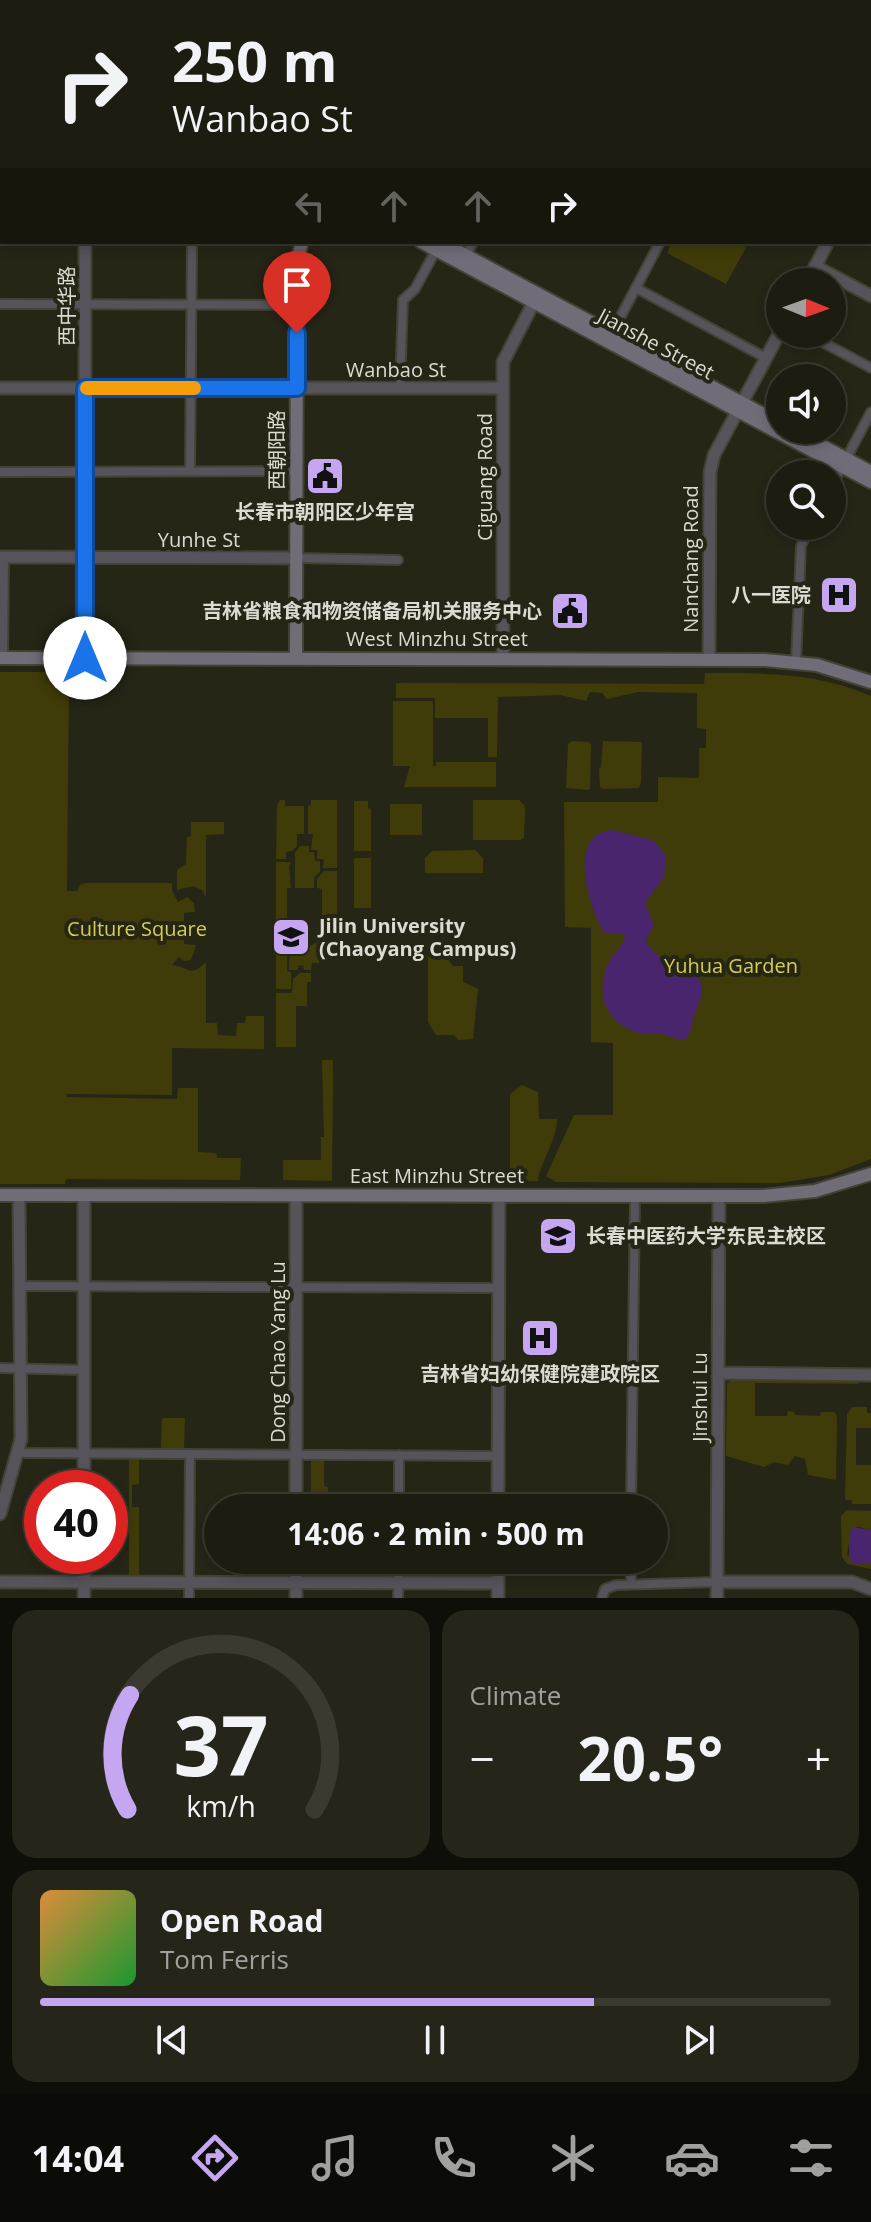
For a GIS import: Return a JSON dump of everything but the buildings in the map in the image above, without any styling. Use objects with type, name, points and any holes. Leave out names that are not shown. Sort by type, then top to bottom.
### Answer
[{"type":"main road","name":"西朝阳路","points":[[296,659],[297,261],[301,244]]},
{"type":"main road","name":"Jianshe Street","points":[[438,246],[466,256],[612,333],[740,407],[766,417]]},
{"type":"main road","name":"Jianshe Street","points":[[438,246],[534,302],[838,460]]},
{"type":"main road","name":"Jianshe Street","points":[[815,444],[839,460]]},
{"type":"main road","name":"Jianshe Street","points":[[846,464],[871,472]]},
{"type":"main road","name":"Jianshe Street","points":[[846,464],[871,482]]},
{"type":"main road","name":"West Minzhu Street","points":[[2,658],[796,662],[834,669],[871,682]]},
{"type":"main road","name":"East Minzhu Street","points":[[0,1195],[719,1196],[798,1194],[871,1174]]},
{"type":"street","name":"西中华路","points":[[85,244],[85,658]]},
{"type":"street","points":[[190,471],[192,244]]},
{"type":"street","points":[[466,256],[472,244]]},
{"type":"street","points":[[612,333],[659,244]]},
{"type":"street","points":[[827,244],[815,266],[871,296]]},
{"type":"street","points":[[400,388],[403,300],[415,289],[438,246]]},
{"type":"street","points":[[636,288],[766,358]]},
{"type":"street","name":"Ciguang Road","points":[[503,659],[503,388],[506,354],[534,302]]},
{"type":"street","points":[[0,304],[297,305]]},
{"type":"street","name":"Nanchang Road","points":[[709,660],[710,472],[714,455],[771,348]]},
{"type":"street","points":[[833,348],[871,368]]},
{"type":"street","name":"Wanbao St","points":[[0,388],[503,388]]},
{"type":"street","points":[[846,460],[871,412]]},
{"type":"street","points":[[0,472],[297,471]]},
{"type":"street","points":[[796,662],[804,540]]},
{"type":"street","points":[[2,557],[2,658]]},
{"type":"street","name":"Yunhe St","points":[[2,557],[398,560]]},
{"type":"street","points":[[0,1514],[21,1439],[19,1195]]},
{"type":"street","points":[[84,1195],[84,1470]]},
{"type":"street","name":"Dong Chao Yang Lu","points":[[296,1196],[296,1494]]},
{"type":"street","points":[[498,1494],[499,1196]]},
{"type":"street","points":[[631,1494],[635,1196]]},
{"type":"street","name":"Jinshui Lu","points":[[717,1598],[719,1196]]},
{"type":"street","points":[[20,1286],[498,1288]]},
{"type":"street","points":[[0,1368],[84,1370]]},
{"type":"street","points":[[718,1373],[871,1375]]},
{"type":"street","points":[[18,1453],[498,1456]]},
{"type":"street","points":[[189,1598],[190,1454]]},
{"type":"street","points":[[399,1455],[399,1494]]},
{"type":"street","points":[[84,1574],[84,1598]]},
{"type":"street","points":[[296,1574],[296,1598]]},
{"type":"street","points":[[398,1574],[398,1598]]},
{"type":"street","points":[[498,1574],[498,1598]]},
{"type":"street","points":[[631,1574],[631,1584]]},
{"type":"street","points":[[0,1582],[498,1583]]},
{"type":"street","points":[[602,1598],[603,1592],[610,1586],[631,1584],[852,1582],[871,1589]]},
{"type":"green space","points":[[671,244],[748,244],[726,284],[667,253]]},
{"type":"green space","name":"Culture Square","points":[[0,672],[69,672],[67,891],[77,891],[80,885],[86,883],[172,883],[178,902],[187,897],[194,903],[195,912],[184,913],[184,944],[196,945],[191,960],[184,961],[179,957],[172,965],[193,971],[206,962],[206,1023],[217,1023],[218,1035],[236,1036],[237,1023],[245,1023],[246,1016],[264,1016],[264,1049],[172,1048],[172,1095],[67,1094],[66,1097],[177,1099],[178,1088],[198,1088],[198,1152],[216,1153],[217,1158],[241,1158],[240,1180],[66,1179],[65,1184],[0,1184]]},
{"type":"green space","name":"Yuhua Garden","points":[[705,673],[810,678],[871,696],[871,1159],[829,1175],[780,1183],[556,1182],[546,1176],[574,1115],[613,1115],[613,1043],[591,1042],[591,928],[565,927],[564,802],[658,802],[658,777],[699,778],[699,748],[706,748],[706,729],[697,728],[697,693],[638,692],[607,699],[602,693],[590,692],[586,701],[560,695],[498,697],[497,757],[488,757],[488,718],[435,718],[435,698],[396,698],[396,683],[704,684]]},
{"type":"green space","points":[[393,701],[433,701],[433,766],[436,762],[496,762],[496,787],[404,787],[410,766],[393,766]]},
{"type":"green space","points":[[572,741],[591,744],[588,790],[566,788],[568,744]]},
{"type":"green space","points":[[603,741],[642,742],[639,788],[600,787]]},
{"type":"green space","points":[[280,800],[285,800],[285,806],[304,806],[304,834],[297,834],[297,846],[286,852],[286,859],[276,859],[277,805]]},
{"type":"green space","points":[[311,800],[337,800],[337,868],[323,868],[324,859],[317,859],[317,850],[311,850],[313,834],[308,834],[308,806]]},
{"type":"green space","points":[[473,800],[519,800],[525,806],[524,838],[473,840]]},
{"type":"green space","points":[[354,801],[368,801],[368,808],[371,809],[371,851],[354,851]]},
{"type":"green space","points":[[390,804],[422,804],[422,835],[390,835]]},
{"type":"green space","points":[[191,822],[224,822],[224,834],[206,835],[206,897],[202,890],[193,886],[177,890],[177,870],[186,864]]},
{"type":"green space","points":[[300,846],[309,846],[309,852],[314,852],[315,861],[320,861],[314,888],[295,888],[295,853]]},
{"type":"green space","points":[[475,850],[483,858],[483,873],[425,873],[425,858],[432,851]]},
{"type":"green space","points":[[354,858],[371,858],[371,908],[354,908]]},
{"type":"green space","points":[[276,862],[291,862],[287,924],[276,924]]},
{"type":"green space","points":[[324,871],[337,871],[337,923],[323,923],[322,920],[322,889],[317,888],[317,879]]},
{"type":"green space","points":[[276,934],[287,934],[287,971],[291,972],[291,989],[276,989]]},
{"type":"green space","points":[[290,938],[304,946],[319,941],[319,963],[312,963],[311,970],[304,970],[303,965],[298,966],[298,970],[289,970]]},
{"type":"green space","points":[[434,951],[447,958],[453,966],[463,966],[463,982],[478,989],[473,1039],[459,1040],[454,1035],[436,1035],[428,1022],[428,952]]},
{"type":"green space","points":[[300,973],[311,973],[311,982],[307,982],[307,1006],[296,1006],[296,1047],[276,1047],[276,993],[292,993],[293,979]]},
{"type":"green space","points":[[322,1060],[333,1060],[332,1181],[283,1180],[283,1160],[321,1160],[321,1137],[324,1137]]},
{"type":"green space","points":[[522,1085],[538,1092],[539,1119],[557,1119],[538,1181],[510,1181],[510,1094]]},
{"type":"green space","points":[[734,1378],[859,1380],[859,1384],[755,1383],[755,1416],[787,1416],[788,1411],[795,1415],[820,1416],[821,1412],[834,1412],[837,1416],[836,1480],[808,1475],[805,1459],[795,1456],[788,1465],[774,1462],[764,1467],[726,1456],[727,1383]]},
{"type":"green space","points":[[852,1407],[867,1407],[867,1413],[871,1413],[871,1428],[856,1428],[856,1465],[871,1465],[871,1504],[852,1504],[852,1500],[845,1497],[847,1414]]},
{"type":"green space","points":[[162,1418],[185,1418],[184,1449],[161,1449]]},
{"type":"green space","points":[[129,1459],[139,1459],[139,1484],[132,1485],[132,1507],[139,1507],[139,1575],[129,1575]]},
{"type":"green space","points":[[311,1461],[324,1461],[324,1486],[328,1487],[328,1494],[311,1494]]},
{"type":"green space","points":[[847,1510],[871,1511],[871,1530],[858,1527],[851,1530],[847,1555],[871,1563],[871,1569],[847,1564],[842,1557],[841,1516]]},
{"type":"shaded area","points":[[612,830],[653,840],[666,855],[664,877],[645,903],[654,925],[646,940],[652,950],[694,972],[700,980],[701,992],[691,1030],[685,1040],[626,1028],[606,1007],[603,978],[610,959],[625,937],[602,930],[587,888],[585,857],[589,844],[598,834]]},
{"type":"shaded area","points":[[853,1527],[871,1530],[871,1563],[854,1564],[849,1559],[849,1534]]},
{"type":"slow traffic","points":[[87,388],[194,388]]},
{"type":"place","name":"长春市朝阳区少年宫","points":[[325,476]]},
{"type":"place","name":"八一医院","points":[[839,595]]},
{"type":"place","name":"吉林省粮食和物资储备局机关服务中心","points":[[570,611]]},
{"type":"place","name":"Jilin University (Chaoyang Campus)","points":[[291,937]]},
{"type":"place","name":"长春中医药大学东民主校区","points":[[558,1236]]},
{"type":"place","name":"吉林省妇幼保健院建政院区","points":[[540,1338]]},
{"type":"route","points":[[85,658],[85,388],[297,388],[297,333]]}]
